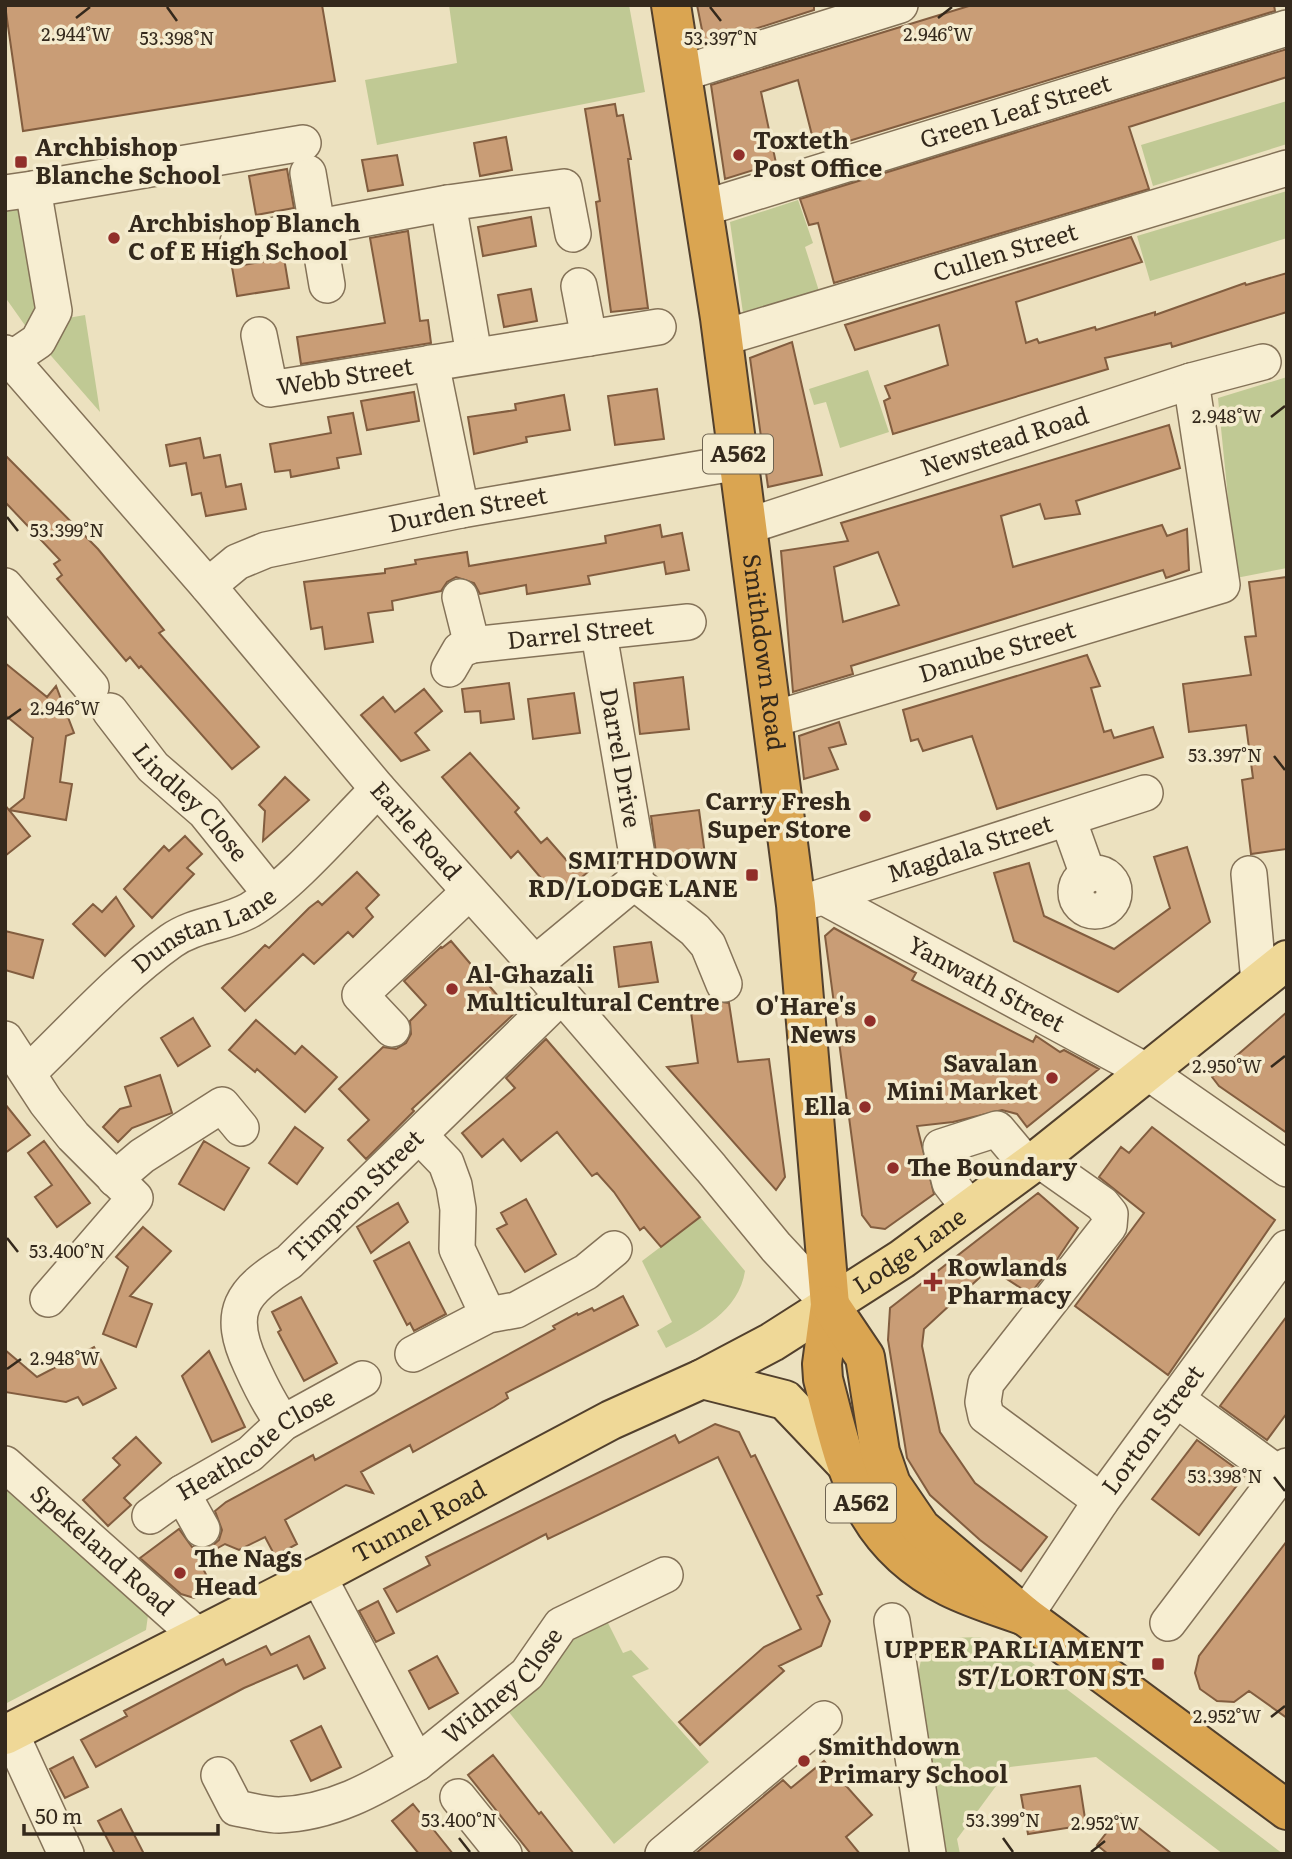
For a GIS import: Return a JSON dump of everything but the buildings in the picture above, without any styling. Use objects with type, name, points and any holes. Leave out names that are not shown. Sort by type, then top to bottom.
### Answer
[{"type":"highway","name":"Smithdown Road","points":[[671,5],[704,208],[774,719],[810,901],[830,1305]]},
{"type":"highway","name":"A562","points":[[830,1305],[822,1364],[823,1379],[844,1462],[860,1501],[875,1526],[920,1570],[949,1587],[1025,1616]]},
{"type":"highway","name":"A562","points":[[830,1305],[865,1357],[880,1452],[891,1484],[921,1528],[1025,1616],[1287,1810]]},
{"type":"main road","name":"Lodge Lane","points":[[830,1305],[902,1259],[1033,1163],[1273,971]]},
{"type":"main road","name":"Tunnel Road","points":[[8,1734],[318,1576],[611,1420],[702,1379],[772,1342],[830,1305]]},
{"type":"main road","points":[[702,1379],[785,1400],[844,1462]]},
{"type":"street","points":[[682,73],[900,5]]},
{"type":"street","name":"Green Leaf Street","points":[[704,208],[1287,28]]},
{"type":"street","points":[[8,357],[38,341],[54,311],[19,191],[306,158],[327,285]]},
{"type":"street","name":"Cullen Street","points":[[722,338],[1287,168]]},
{"type":"street","points":[[238,242],[448,203],[564,187],[573,234]]},
{"type":"street","points":[[448,203],[474,355]]},
{"type":"street","points":[[579,286],[589,338]]},
{"type":"street","name":"Webb Street","points":[[259,335],[270,389],[658,327]]},
{"type":"street","name":"Earle Road","points":[[8,357],[208,586],[378,789],[535,964],[711,1168],[775,1247],[830,1305]]},
{"type":"street","name":"Newstead Road","points":[[748,526],[1191,381],[1277,358]]},
{"type":"street","points":[[431,363],[461,510]]},
{"type":"street","name":"Danube Street","points":[[774,719],[1222,585],[1191,381]]},
{"type":"street","name":"Durden Street","points":[[208,586],[237,562],[266,550],[461,510],[739,463]]},
{"type":"street","name":"Lindley Close","points":[[5,586],[101,699],[153,767],[205,812],[271,894]]},
{"type":"street","name":"Darrel Street","points":[[460,597],[460,657],[688,622]]},
{"type":"street","name":"Darrel Drive","points":[[599,634],[637,855],[634,882]]},
{"type":"street","name":"Dunstan Lane","points":[[16,1054],[172,940],[200,926],[248,911],[271,894],[378,789]]},
{"type":"street","name":"Magdala Street","points":[[810,901],[1145,793]]},
{"type":"street","points":[[1068,819],[1088,875]]},
{"type":"street","points":[[1249,874],[1273,971]]},
{"type":"street","points":[[535,964],[634,882],[695,930],[708,945],[724,984]]},
{"type":"street","points":[[393,1029],[360,995],[469,892]]},
{"type":"street","name":"Yanwath Street","points":[[810,901],[1146,1071],[1287,1169]]},
{"type":"street","name":"Timpron Street","points":[[282,1423],[268,1401],[238,1338],[239,1310],[262,1280],[289,1262],[561,996]]},
{"type":"street","points":[[16,1054],[46,1102],[73,1136],[125,1189]]},
{"type":"street","points":[[48,1299],[125,1189],[142,1156],[222,1105],[241,1128]]},
{"type":"street","points":[[970,1209],[950,1183],[941,1147],[997,1129],[1033,1163],[1102,1205],[1110,1214],[1109,1226],[986,1383],[983,1402],[986,1416],[1101,1501]]},
{"type":"street","points":[[419,1136],[446,1163],[458,1209],[457,1249],[488,1315]]},
{"type":"street","name":"Lorton Street","points":[[1025,1616],[1101,1501],[1287,1248]]},
{"type":"street","points":[[413,1354],[488,1315],[516,1310],[586,1272],[614,1249]]},
{"type":"street","name":"Heathcote Close","points":[[150,1516],[182,1493],[250,1454],[282,1423],[363,1379]]},
{"type":"street","points":[[1168,1623],[1284,1474],[1176,1399]]},
{"type":"street","name":"Spekeland Road","points":[[5,1464],[198,1636]]},
{"type":"street","points":[[182,1493],[202,1529]]},
{"type":"street","name":"Widney Close","points":[[219,1775],[236,1808],[278,1815],[331,1807],[362,1796],[417,1763],[527,1674],[562,1626],[665,1575]]},
{"type":"street","name":"Widney Close","points":[[318,1576],[417,1763]]},
{"type":"street","points":[[892,1621],[928,1854]]},
{"type":"street","points":[[663,1854],[824,1718]]},
{"type":"street","points":[[8,1734],[61,1852]]},
{"type":"street","points":[[458,1797],[504,1854]]},
{"type":"green space","points":[[449,5],[629,5],[645,92],[377,145],[365,80],[457,63]]},
{"type":"green space","points":[[1287,101],[1287,144],[1153,186],[1141,145]]},
{"type":"green space","points":[[1287,191],[1287,238],[1150,281],[1137,236]]},
{"type":"green space","points":[[798,200],[813,243],[805,247],[819,291],[743,313],[730,222]]},
{"type":"green space","points":[[5,205],[18,209],[27,222],[41,303],[29,331],[5,297]]},
{"type":"green space","points":[[85,315],[100,412],[46,350],[68,318]]},
{"type":"green space","points":[[868,370],[889,432],[840,448],[826,402],[814,405],[809,389]]},
{"type":"green space","points":[[1287,377],[1287,568],[1236,578],[1218,398]]},
{"type":"green space","points":[[700,1217],[745,1271],[735,1298],[716,1318],[666,1348],[657,1331],[672,1322],[642,1261]]},
{"type":"green space","points":[[5,1484],[149,1608],[146,1630],[5,1704]]},
{"type":"green space","points":[[607,1621],[623,1653],[631,1650],[649,1669],[632,1676],[709,1762],[614,1844],[508,1711],[569,1640]]},
{"type":"green space","points":[[980,1637],[1031,1662],[1283,1854],[1223,1854],[1096,1757],[1010,1767],[957,1839],[960,1854],[944,1854],[915,1689],[921,1660],[946,1638]]},
{"type":"place","name":"Toxteth Post Office","points":[[739,155]]},
{"type":"place","name":"Archbishop Blanche School","points":[[21,162]]},
{"type":"place","name":"Archbishop Blanch C of E High School","points":[[114,238]]},
{"type":"place","name":"Carry Fresh Super Store","points":[[865,816]]},
{"type":"place","name":"SMITHDOWN RD/LODGE LANE","points":[[752,875]]},
{"type":"place","name":"Al-Ghazali Multicultural Centre","points":[[452,989]]},
{"type":"place","name":"O'Hare's News","points":[[870,1021]]},
{"type":"place","name":"Savalan Mini Market","points":[[1052,1078]]},
{"type":"place","name":"Ella","points":[[865,1107]]},
{"type":"place","name":"The Boundary","points":[[893,1168]]},
{"type":"place","name":"Rowlands Pharmacy","points":[[933,1282]]},
{"type":"place","name":"The Nags Head","points":[[180,1573]]},
{"type":"place","name":"UPPER PARLIAMENT ST/LORTON ST","points":[[1158,1664]]},
{"type":"place","name":"Smithdown Primary School","points":[[804,1761]]}]
